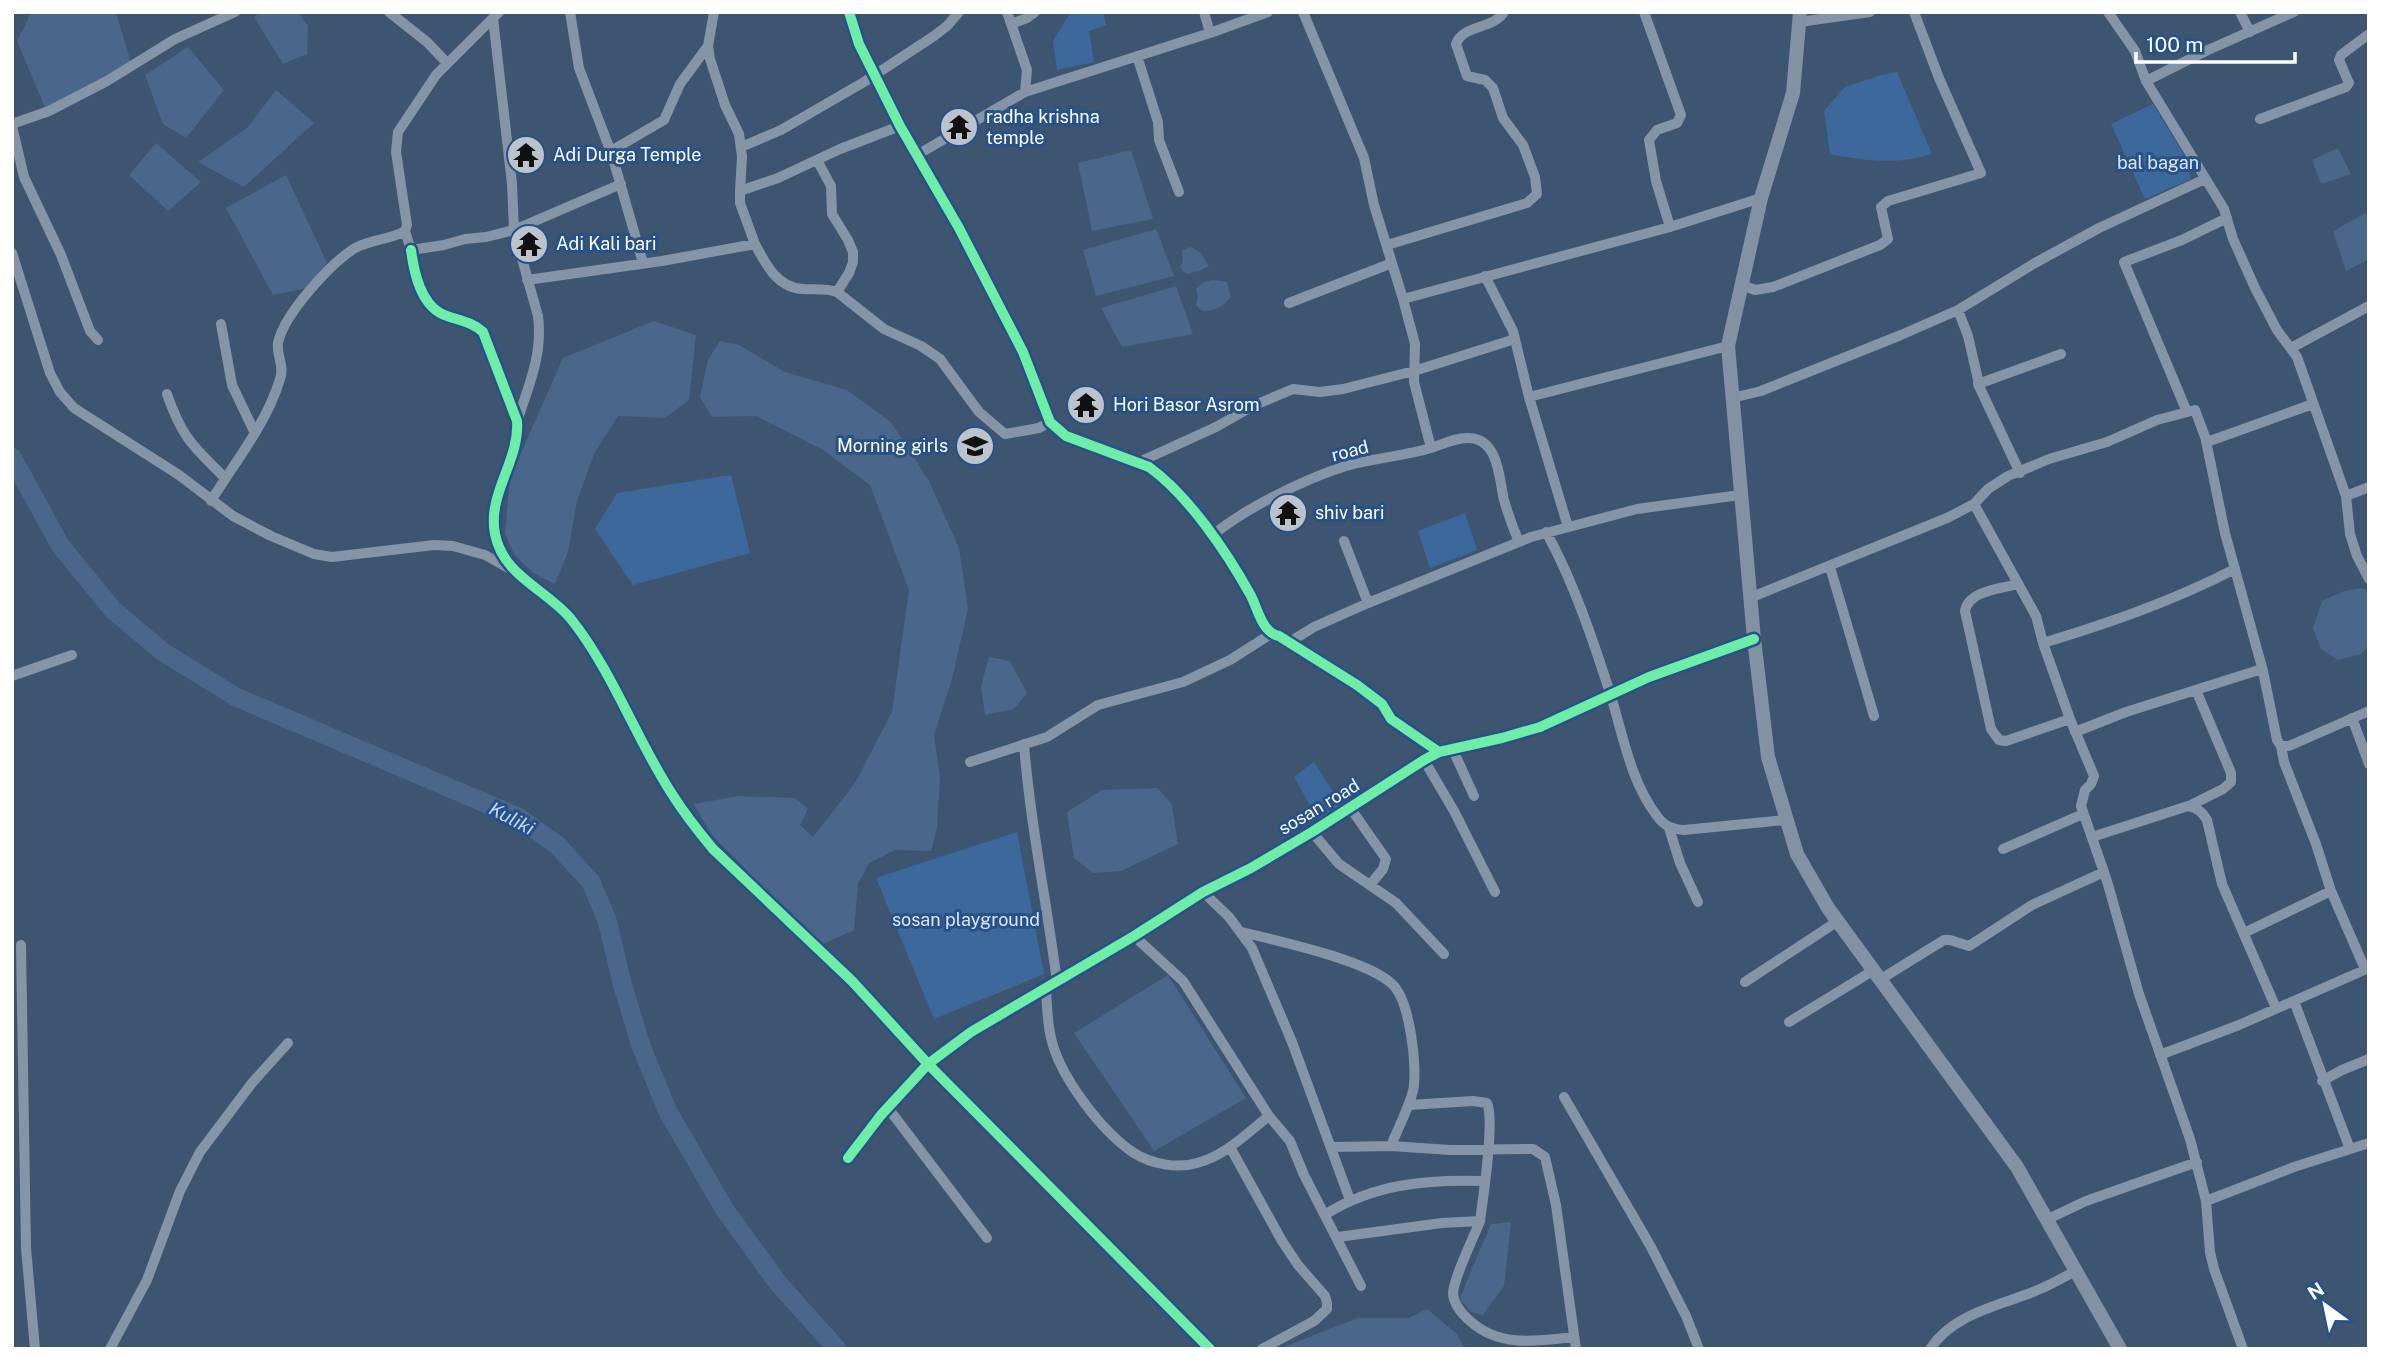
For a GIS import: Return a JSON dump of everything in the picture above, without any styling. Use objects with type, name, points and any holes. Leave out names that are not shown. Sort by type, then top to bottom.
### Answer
[{"type":"main road","points":[[1799,17],[1793,93],[1761,198],[1728,346],[1754,639],[1768,757],[1801,863],[1838,921],[2017,1167],[2120,1349]]},
{"type":"street","points":[[98,340],[90,331],[61,255],[24,177],[12,125],[60,105],[107,81],[175,39],[235,12]]},
{"type":"street","points":[[389,12],[447,63]]},
{"type":"street","points":[[570,12],[579,68],[612,155],[643,263]]},
{"type":"street","points":[[714,12],[708,46],[721,94],[739,134],[740,203],[755,244],[769,270],[793,288],[828,289],[837,292],[884,329],[931,352],[940,359],[985,419],[1005,434],[1039,428],[1050,422]]},
{"type":"street","points":[[849,12],[873,75],[959,228],[1023,352],[1050,422],[1066,436],[1157,473],[1185,501],[1212,536],[1248,592],[1263,623],[1275,635],[1357,685],[1382,704],[1391,719],[1440,752]]},
{"type":"street","points":[[741,147],[781,130],[851,90],[947,26],[959,12]]},
{"type":"street","points":[[1007,12],[1027,71],[1025,92]]},
{"type":"street","points":[[1011,23],[1027,18],[1035,12]]},
{"type":"street","points":[[1204,12],[1210,33]]},
{"type":"street","points":[[917,155],[1025,92],[1268,12]]},
{"type":"street","points":[[1303,12],[1361,148],[1415,344],[1414,371],[1417,392],[1432,448]]},
{"type":"street","points":[[1387,245],[1527,203],[1537,194],[1535,177],[1523,145],[1503,118],[1493,88],[1485,80],[1467,76],[1456,44],[1462,35],[1491,24],[1504,12]]},
{"type":"street","points":[[1644,12],[1681,115],[1677,123],[1657,130],[1649,140],[1656,181],[1670,227]]},
{"type":"street","points":[[1799,17],[1812,22],[1870,12]]},
{"type":"street","points":[[1742,285],[1755,289],[1773,287],[1880,245],[1888,239],[1881,207],[1888,201],[1981,173],[1939,78],[1914,12]]},
{"type":"street","points":[[2108,12],[2135,51],[2146,81],[2224,209],[2236,247],[2270,319],[2291,348],[2303,371],[2346,496],[2350,534],[2357,556],[2369,579]]},
{"type":"street","points":[[2240,12],[2250,32]]},
{"type":"street","points":[[2146,81],[2294,12]]},
{"type":"street","points":[[211,500],[265,414],[281,378],[282,365],[278,345],[291,315],[329,271],[355,248],[375,239],[399,235],[405,230],[407,225],[396,152],[398,132],[436,75],[496,15]]},
{"type":"street","points":[[496,15],[514,230],[538,316],[540,344],[536,365],[517,421]]},
{"type":"street","points":[[2260,120],[2346,87],[2349,83],[2339,60],[2341,55],[2369,34]]},
{"type":"street","points":[[612,155],[616,148],[664,120],[680,84],[708,46]]},
{"type":"street","points":[[1137,56],[1158,122],[1160,140],[1179,192]]},
{"type":"street","points":[[740,191],[900,127]]},
{"type":"street","points":[[817,160],[831,186],[832,214],[853,252],[849,273],[837,292]]},
{"type":"street","points":[[1732,398],[1761,391],[1958,310],[2099,228],[2205,179]]},
{"type":"street","points":[[411,250],[514,230],[621,184]]},
{"type":"street","points":[[1403,299],[1670,227],[1761,198]]},
{"type":"street","points":[[2187,412],[2124,262],[2182,240],[2227,218]]},
{"type":"street","points":[[405,230],[418,284],[440,314],[475,325],[483,332],[517,421],[518,435],[498,496],[494,526],[498,547],[515,572]]},
{"type":"street","points":[[527,280],[755,244]]},
{"type":"street","points":[[12,253],[50,373],[60,391],[74,408],[168,468],[211,500],[253,527],[314,554],[332,557],[434,545],[453,546],[485,555],[515,572],[566,613],[597,657],[671,793],[713,849],[852,981],[928,1064],[1210,1349]]},
{"type":"street","points":[[1289,303],[1392,262]]},
{"type":"street","points":[[1485,276],[1515,339],[1529,397],[1568,527]]},
{"type":"street","points":[[2291,348],[2369,306]]},
{"type":"street","points":[[1958,310],[1968,336],[1979,384],[2020,473]]},
{"type":"street","points":[[221,324],[232,385],[254,431]]},
{"type":"street","points":[[1137,463],[1293,389],[1334,391],[1414,371],[1515,339]]},
{"type":"street","points":[[1529,397],[1728,346]]},
{"type":"street","points":[[1979,384],[2061,354]]},
{"type":"street","points":[[167,394],[176,421],[188,442],[225,478]]},
{"type":"street","points":[[2207,441],[2313,404]]},
{"type":"street","points":[[1752,597],[1924,528],[1974,504],[1998,481],[2049,459],[2107,442],[2157,420],[2196,410],[2207,441],[2277,740],[2331,891],[2367,969],[2160,1055]]},
{"type":"street","name":"road","points":[[1212,536],[1265,503],[1328,472],[1432,448],[1465,437],[1477,439],[1486,446],[1499,469],[1503,495],[1519,542]]},
{"type":"street","points":[[2346,496],[2369,487]]},
{"type":"street","points":[[1288,643],[1314,627],[1368,603],[1546,532],[1637,509],[1740,495]]},
{"type":"street","points":[[1974,504],[2036,616],[2070,719],[2094,776],[2082,797],[2083,814],[2104,872],[2130,967],[2197,1162],[2206,1201],[2214,1269],[2244,1349]]},
{"type":"street","points":[[1546,532],[1567,574],[1638,781],[1657,816],[1669,828],[1680,863],[1698,902]]},
{"type":"street","points":[[1344,541],[1368,603]]},
{"type":"street","points":[[1830,567],[1874,716]]},
{"type":"street","points":[[2043,643],[2165,602],[2235,569]]},
{"type":"street","points":[[2018,584],[1978,594],[1966,604],[1967,624],[1991,729],[1999,740],[2006,741],[2070,719]]},
{"type":"street","points":[[970,762],[1047,737],[1098,705],[1165,688],[1205,672],[1275,635]]},
{"type":"street","name":"sosan road","points":[[848,1158],[928,1064],[971,1032],[1203,892],[1251,868],[1312,832],[1424,760],[1440,752],[1540,727],[1610,694],[1754,639]]},
{"type":"street","points":[[12,676],[72,655]]},
{"type":"street","points":[[2075,732],[2126,712],[2262,669]]},
{"type":"street","points":[[2092,836],[2188,806],[2224,789],[2231,782],[2231,773],[2196,690]]},
{"type":"street","points":[[2281,746],[2290,746],[2369,710]]},
{"type":"street","points":[[2353,718],[2369,764]]},
{"type":"street","points":[[1024,744],[1030,806],[1057,982]]},
{"type":"street","points":[[1453,750],[1474,796]]},
{"type":"street","points":[[1424,760],[1454,811],[1495,892]]},
{"type":"street","points":[[2188,806],[2197,808],[2207,820],[2219,877],[2276,1008]]},
{"type":"street","points":[[1351,808],[1386,859],[1383,869],[1370,885]]},
{"type":"street","points":[[2003,849],[2083,814]]},
{"type":"street","points":[[1669,828],[1693,831],[1786,820]]},
{"type":"street","points":[[1312,832],[1339,864],[1405,911],[1444,954]]},
{"type":"street","points":[[1789,1022],[1944,940],[1969,946],[2032,905],[2104,872]]},
{"type":"street","points":[[2244,933],[2331,891]]},
{"type":"street","points":[[1203,892],[1223,910],[1252,948],[1281,1013],[1350,1200]]},
{"type":"street","points":[[1745,982],[1838,921]]},
{"type":"street","points":[[1241,932],[1325,954],[1360,967],[1394,985],[1404,1008],[1415,1074],[1409,1105],[1391,1146]]},
{"type":"street","points":[[1134,936],[1183,981],[1269,1116],[1290,1141],[1304,1175],[1362,1286]]},
{"type":"street","points":[[21,945],[26,1248],[35,1349]]},
{"type":"street","points":[[1046,988],[1049,1029],[1058,1060],[1094,1117],[1135,1153],[1153,1161],[1186,1165],[1198,1163],[1230,1147],[1269,1116]]},
{"type":"street","points":[[2294,1001],[2322,1081],[2350,1149]]},
{"type":"street","points":[[110,1349],[147,1280],[180,1191],[200,1152],[252,1083],[288,1043]]},
{"type":"street","points":[[2322,1081],[2369,1059]]},
{"type":"street","points":[[1564,1097],[1662,1267],[1699,1349]]},
{"type":"street","points":[[1409,1105],[1473,1101],[1487,1103],[1491,1119],[1480,1222],[1453,1293],[1456,1305],[1464,1316],[1497,1338],[1539,1341],[1574,1336]]},
{"type":"street","points":[[888,1108],[987,1238]]},
{"type":"street","points":[[2206,1201],[2369,1143]]},
{"type":"street","points":[[1230,1147],[1282,1241],[1297,1265],[1325,1296],[1327,1303],[1326,1309],[1314,1321],[1262,1349]]},
{"type":"street","points":[[1331,1147],[1533,1149],[1545,1157],[1556,1205],[1576,1349]]},
{"type":"street","points":[[2048,1219],[2086,1201],[2197,1162]]},
{"type":"street","points":[[1326,1214],[1369,1192],[1417,1182],[1484,1181]]},
{"type":"street","points":[[1338,1237],[1442,1223],[1480,1222]]},
{"type":"street","points":[[1930,1349],[1944,1334],[1972,1315],[2046,1286],[2077,1270]]},
{"type":"green space","points":[[1071,12],[1103,12],[1106,25],[1089,31],[1094,62],[1057,70],[1053,41]]},
{"type":"green space","points":[[1897,72],[1932,154],[1906,160],[1881,161],[1830,154],[1824,111],[1845,87]]},
{"type":"green space","name":"bal bagan","points":[[2153,104],[2183,153],[2191,179],[2145,199],[2111,124]]},
{"type":"green space","points":[[731,475],[750,553],[633,585],[595,529],[617,493]]},
{"type":"green space","points":[[1465,513],[1477,550],[1430,568],[1418,531]]},
{"type":"green space","points":[[1314,762],[1343,807],[1320,823],[1294,777]]},
{"type":"green space","name":"sosan playground","points":[[1017,832],[1044,974],[934,1019],[876,878]]},
{"type":"shaded area","points":[[36,12],[116,12],[132,66],[46,110],[17,41],[30,15]]},
{"type":"shaded area","points":[[262,12],[298,12],[308,26],[307,54],[283,64],[254,17]]},
{"type":"shaded area","points":[[188,47],[224,90],[186,138],[163,124],[145,75]]},
{"type":"shaded area","points":[[276,90],[314,123],[244,187],[198,162],[247,128]]},
{"type":"shaded area","points":[[156,143],[201,182],[168,211],[129,175]]},
{"type":"shaded area","points":[[2338,148],[2351,174],[2321,184],[2312,160]]},
{"type":"shaded area","points":[[1131,150],[1153,219],[1092,231],[1078,163]]},
{"type":"shaded area","points":[[286,175],[327,263],[307,288],[273,295],[226,208]]},
{"type":"shaded area","points":[[2366,213],[2369,219],[2369,259],[2346,271],[2333,231]]},
{"type":"shaded area","points":[[1156,229],[1174,276],[1096,296],[1083,250]]},
{"type":"shaded area","points":[[1191,247],[1201,253],[1209,266],[1187,274],[1180,268],[1182,250]]},
{"type":"shaded area","points":[[1203,282],[1227,282],[1231,297],[1218,308],[1202,311],[1196,305],[1196,289]]},
{"type":"shaded area","points":[[1176,286],[1193,334],[1122,347],[1101,308]]},
{"type":"shaded area","points":[[654,321],[696,335],[689,400],[665,418],[618,416],[594,454],[577,501],[568,552],[555,584],[533,573],[514,554],[505,533],[510,478],[563,358]]},
{"type":"shaded area","points":[[720,341],[739,345],[785,372],[847,390],[891,422],[929,481],[959,548],[968,609],[952,679],[934,735],[940,778],[937,828],[931,851],[895,850],[869,863],[858,884],[854,930],[823,944],[790,915],[711,834],[694,804],[738,796],[795,798],[808,809],[800,825],[813,837],[855,783],[892,712],[909,590],[870,485],[823,450],[756,416],[712,417],[700,397],[708,360]]},
{"type":"shaded area","points":[[2362,588],[2369,591],[2369,646],[2361,654],[2338,660],[2321,649],[2313,628],[2322,601],[2344,591]]},
{"type":"shaded area","points":[[989,657],[1010,661],[1027,693],[1014,709],[985,715],[981,686]]},
{"type":"shaded area","points":[[1158,788],[1172,805],[1178,844],[1121,871],[1093,873],[1074,858],[1067,812],[1102,790]]},
{"type":"shaded area","points":[[1168,975],[1246,1098],[1154,1151],[1074,1033]]},
{"type":"shaded area","points":[[1511,1222],[1504,1286],[1483,1315],[1471,1312],[1461,1301],[1461,1295],[1491,1224]]},
{"type":"shaded area","points":[[1427,1309],[1457,1334],[1465,1349],[1278,1349],[1358,1318],[1409,1318]]},
{"type":"waterway","name":"Kuliki","points":[[12,457],[60,545],[113,610],[163,652],[236,697],[518,817],[557,845],[591,882],[607,920],[641,1046],[668,1112],[725,1210],[778,1283],[837,1349]]},
{"type":"cycle path","points":[[849,12],[859,44],[900,126],[959,228],[1023,352],[1050,422],[1066,436],[1149,467],[1164,479],[1192,508],[1218,542],[1250,594],[1268,630],[1357,685],[1382,704],[1391,719],[1439,752]]},
{"type":"cycle path","points":[[411,250],[420,289],[431,306],[438,312],[483,332],[517,421],[514,449],[495,505],[495,534],[500,548],[516,571],[561,608],[586,639],[659,772],[686,815],[713,849],[852,981],[928,1064],[1210,1349]]},
{"type":"cycle path","points":[[848,1158],[881,1115],[928,1064],[971,1032],[1203,892],[1251,868],[1312,832],[1424,760],[1439,752],[1540,727],[1649,677],[1754,639]]},
{"type":"place","name":"radha krishna temple","points":[[959,127]]},
{"type":"place","name":"Adi Durga Temple","points":[[526,155]]},
{"type":"place","name":"Adi Kali bari","points":[[529,244]]},
{"type":"place","name":"Hori Basor Asrom","points":[[1086,405]]},
{"type":"place","name":"Morning girls","points":[[975,446]]},
{"type":"place","name":"shiv bari","points":[[1288,513]]}]
